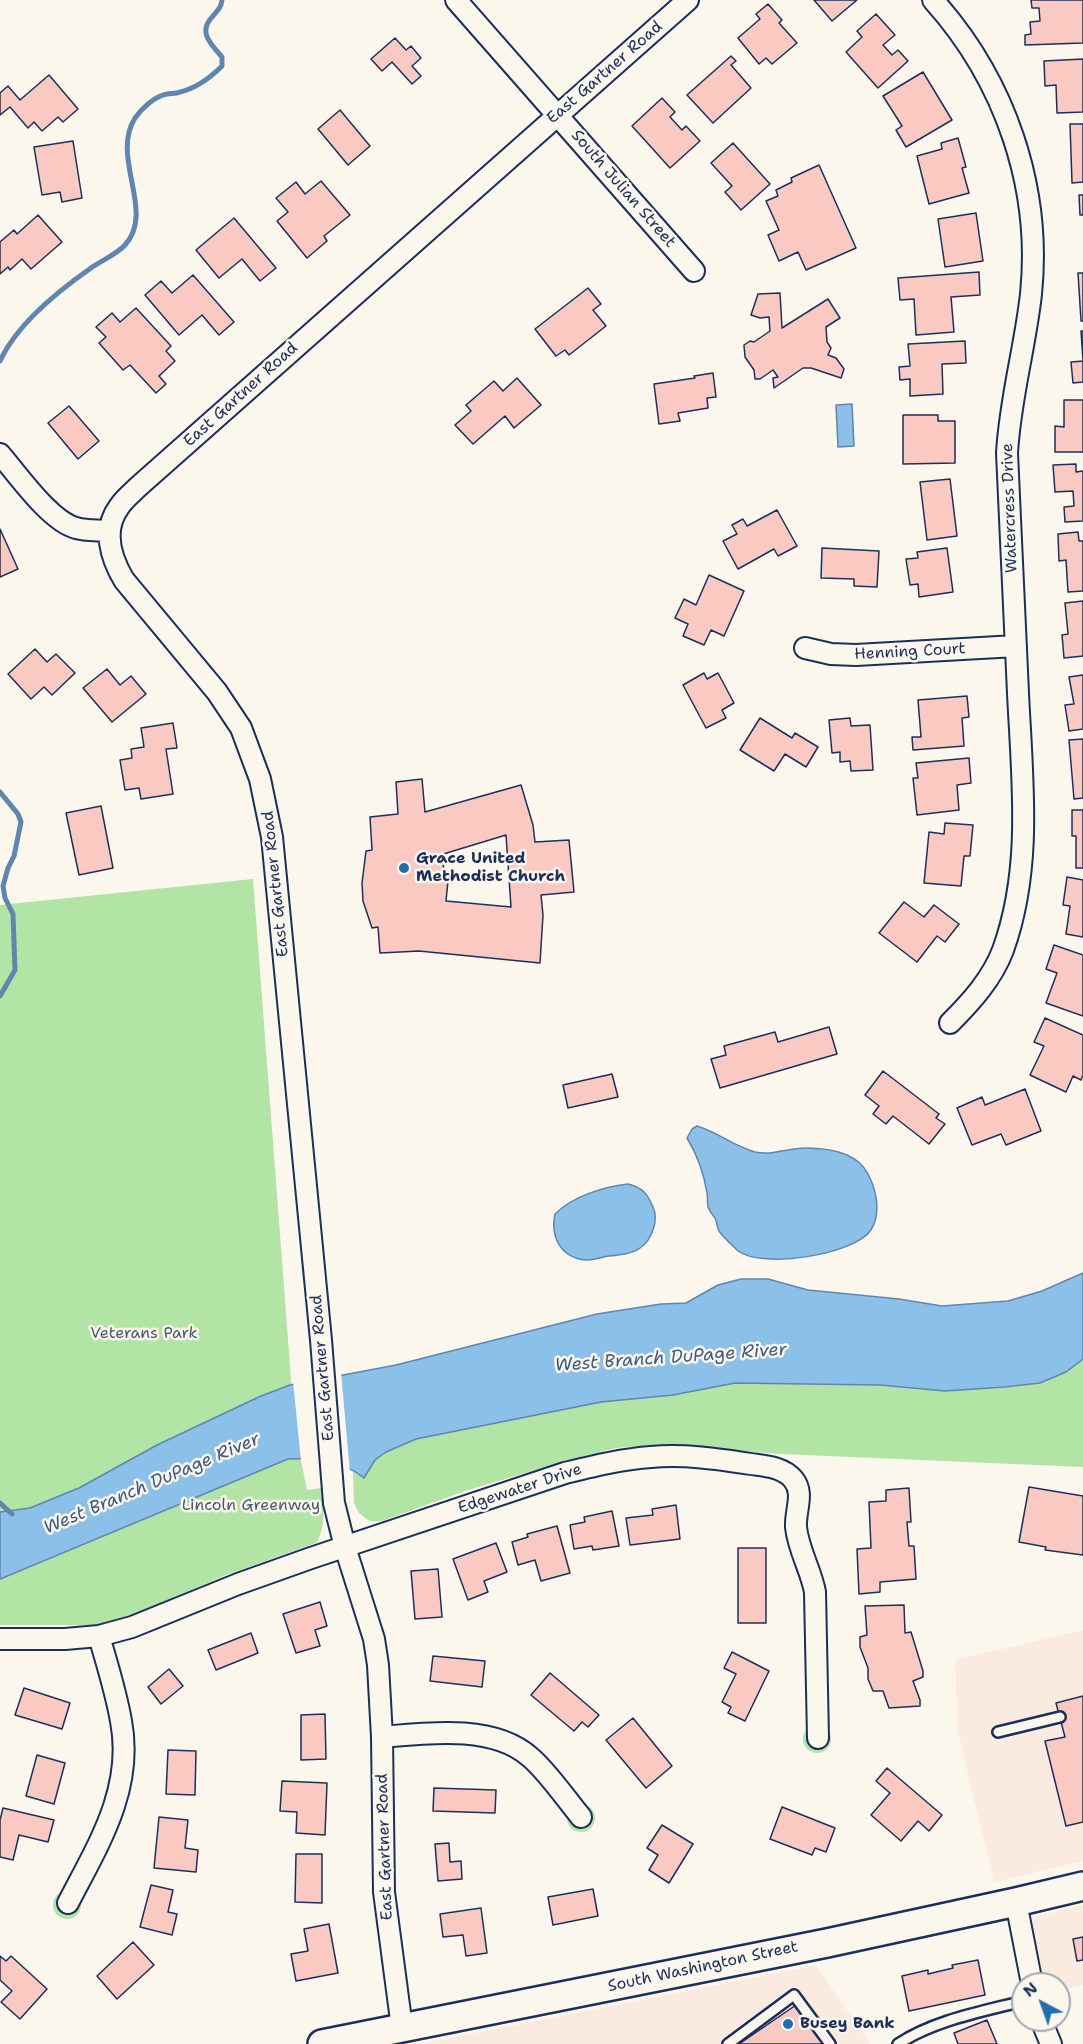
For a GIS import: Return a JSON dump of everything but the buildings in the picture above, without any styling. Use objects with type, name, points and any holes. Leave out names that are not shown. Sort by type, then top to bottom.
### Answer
[{"type":"main road","name":"South Washington Street","points":[[322,2044],[1016,1902],[1083,1886]]},
{"type":"street","name":"South Julian Street","points":[[456,0],[694,270]]},
{"type":"street","name":"East Gartner Road","points":[[402,2028],[384,1892],[382,1737],[378,1665],[374,1639],[345,1547],[334,1503],[321,1340],[272,837],[262,788],[242,728],[217,692],[124,580],[117,568],[108,531],[119,507],[139,486],[688,0]]},
{"type":"street","name":"Watercress Drive","points":[[933,0],[973,52],[994,90],[1019,152],[1032,224],[1033,263],[1030,296],[1009,421],[1007,453],[1024,817],[1020,880],[1013,916],[1002,952],[977,996],[950,1023]]},
{"type":"street","points":[[0,454],[49,511],[63,522],[76,528],[108,531]]},
{"type":"street","name":"Henning Court","points":[[805,648],[831,654],[856,655],[1016,646]]},
{"type":"street","name":"Edgewater Drive","points":[[0,1639],[65,1639],[99,1636],[132,1627],[238,1584],[565,1473],[604,1463],[653,1456],[718,1459],[778,1468],[792,1478],[799,1489],[796,1529],[812,1576],[814,1593],[818,1738]]},
{"type":"street","points":[[68,1903],[106,1829],[117,1800],[123,1773],[122,1722],[99,1636]]},
{"type":"street","points":[[382,1737],[450,1733],[500,1740],[531,1757],[581,1817]]},
{"type":"street","points":[[1016,1902],[1030,1972]]},
{"type":"lane","points":[[998,1732],[1060,1717]]},
{"type":"lane","points":[[728,2044],[794,1995],[830,2044]]},
{"type":"lane","points":[[898,2044],[916,2032],[934,2025],[1011,2004]]},
{"type":"shaded area","points":[[1083,1630],[1083,1861],[994,1882],[958,1732],[955,1660]]},
{"type":"shaded area","points":[[1083,1905],[1083,1985],[1071,1988],[1071,1972],[1019,1972],[1008,1923]]},
{"type":"shaded area","points":[[816,1965],[870,2044],[419,2044]]},
{"type":"green space","name":"Veterans Park","points":[[253,879],[295,1432],[307,1490],[321,1488],[322,1530],[316,1543],[226,1575],[140,1612],[96,1625],[0,1625],[0,905]]},
{"type":"green space","points":[[1083,1319],[1083,1467],[782,1454],[649,1445],[616,1448],[566,1461],[468,1490],[382,1521],[369,1521],[359,1513],[354,1503],[348,1415]]},
{"type":"green space","points":[[817,1725],[827,1729],[831,1739],[827,1749],[817,1753],[807,1749],[803,1739],[807,1729]]},
{"type":"green space","points":[[581,1804],[591,1808],[595,1818],[591,1828],[581,1832],[571,1828],[567,1818],[571,1808]]},
{"type":"green space","points":[[67,1891],[77,1895],[81,1905],[77,1915],[67,1919],[57,1915],[53,1905],[57,1895]]},
{"type":"water","points":[[852,404],[854,446],[838,447],[836,405]]},
{"type":"water","points":[[697,1126],[755,1152],[768,1153],[814,1148],[832,1150],[849,1156],[863,1167],[874,1188],[877,1210],[871,1230],[861,1239],[846,1246],[807,1257],[767,1259],[738,1251],[719,1231],[708,1207],[702,1172],[687,1138],[692,1129]]},
{"type":"water","points":[[628,1184],[644,1192],[655,1212],[655,1224],[648,1240],[630,1253],[589,1260],[577,1258],[564,1251],[554,1231],[555,1214],[570,1202],[589,1193]]},
{"type":"water","name":"West Branch DuPage River","points":[[1083,1273],[1083,1359],[1066,1372],[1040,1383],[945,1391],[880,1385],[735,1383],[673,1395],[601,1402],[416,1439],[386,1452],[375,1460],[364,1478],[347,1467],[328,1461],[288,1459],[0,1579],[0,1512],[30,1508],[79,1488],[157,1445],[261,1396],[290,1385],[396,1365],[597,1314],[661,1304],[686,1303],[718,1285],[741,1279],[768,1279],[808,1290],[899,1299],[942,1306],[1008,1301],[1042,1291]]},
{"type":"pier","points":[[341,1372],[350,1472],[327,1463],[301,1461],[293,1381]]},
{"type":"waterway","points":[[0,361],[7,347],[40,309],[78,277],[125,245],[133,231],[136,216],[127,150],[129,134],[135,118],[153,100],[162,95],[192,88],[222,66],[222,57],[210,43],[206,33],[208,22],[219,9],[222,0]]},
{"type":"waterway","points":[[0,792],[18,814],[21,822],[14,856],[3,886],[5,898],[13,914],[15,970],[0,996]]},
{"type":"waterway","points":[[0,1503],[12,1514]]},
{"type":"place","name":"Grace United Methodist Church","points":[[404,868]]},
{"type":"place","name":"Busey Bank","points":[[788,2024]]},
{"type":"park label","name":"Lincoln Greenway","points":[[251,1506]]}]
